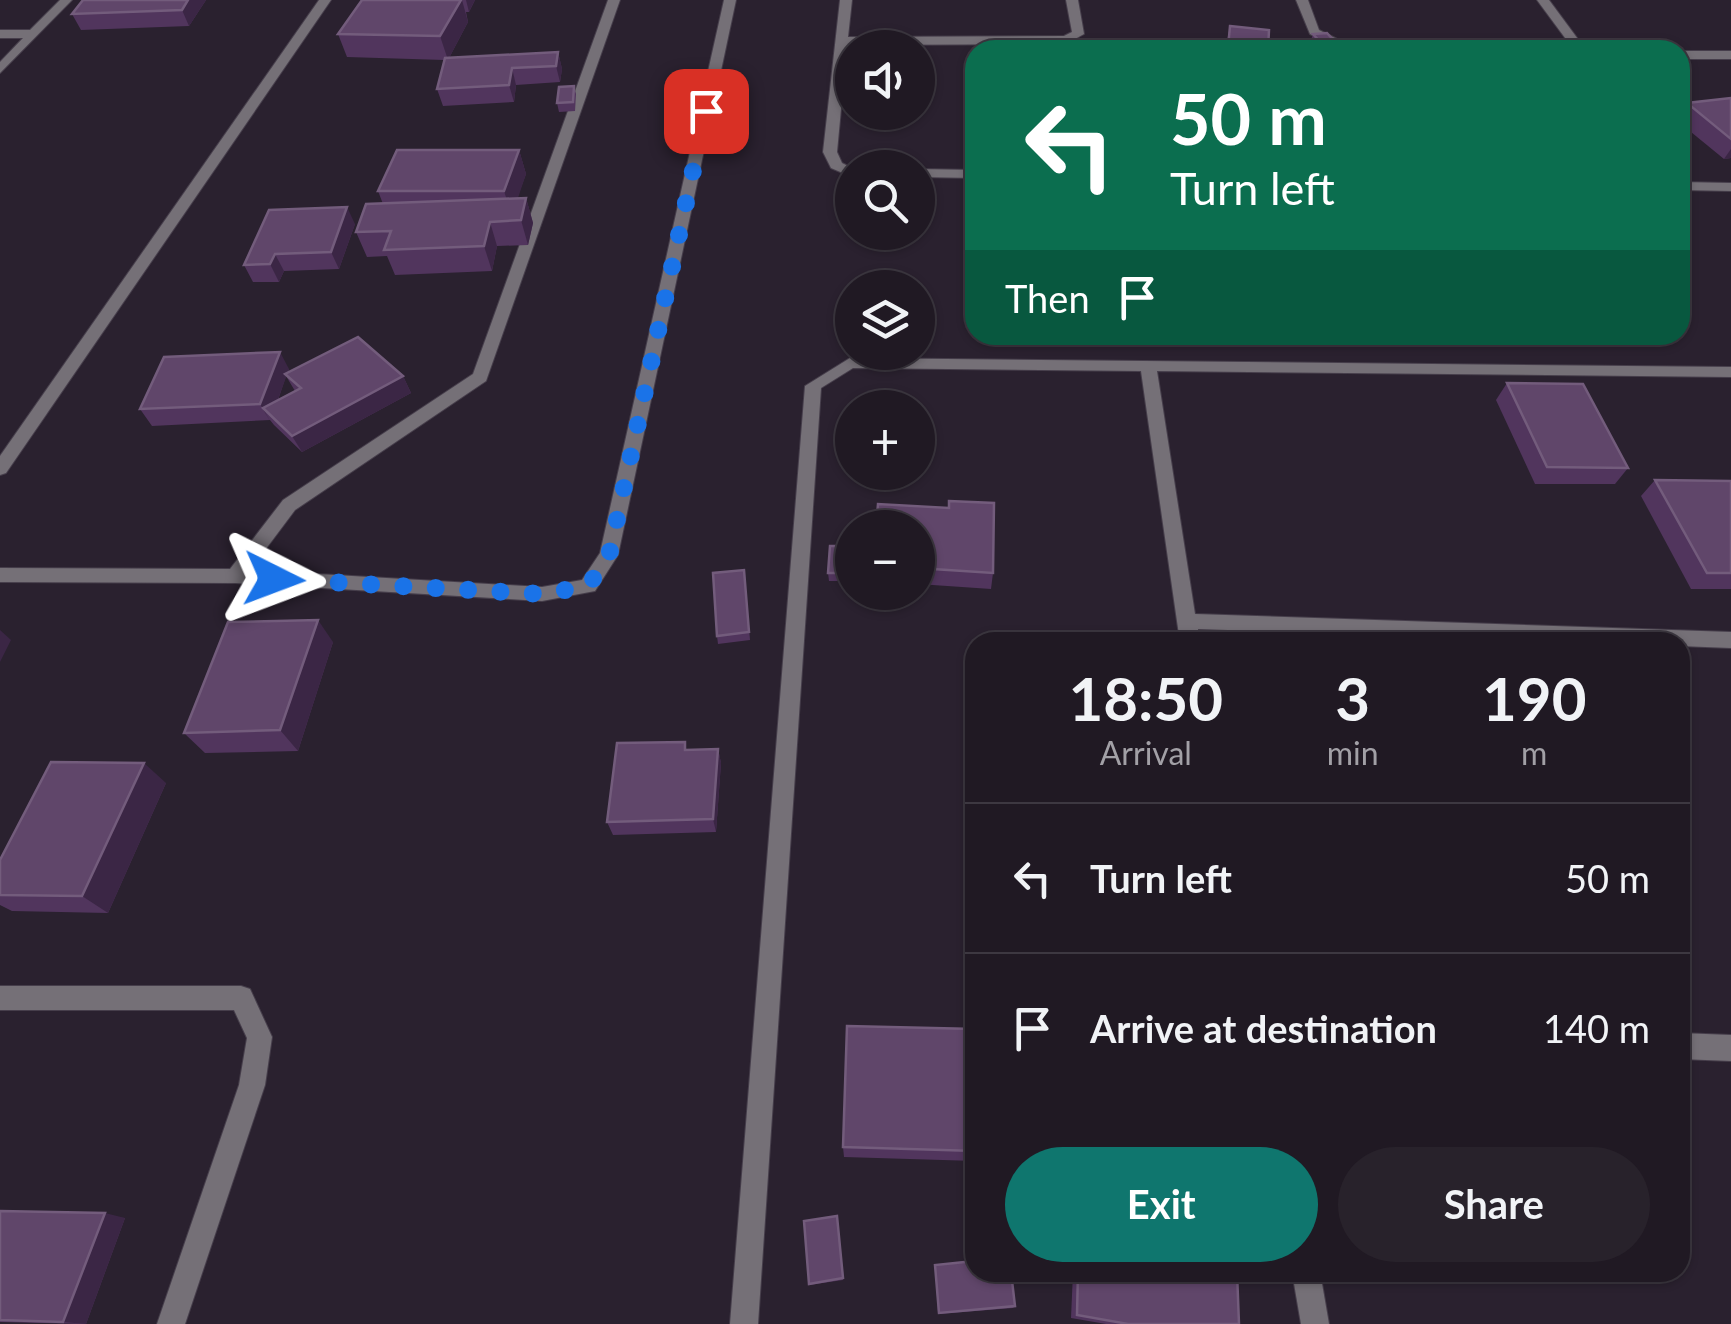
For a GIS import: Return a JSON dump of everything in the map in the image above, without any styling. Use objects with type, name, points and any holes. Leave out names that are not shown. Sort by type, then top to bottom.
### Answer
[{"type":"street","points":[[0,69],[66,0]]},
{"type":"street","points":[[0,469],[325,0]]},
{"type":"street","points":[[235,576],[289,506],[480,377],[614,0]]},
{"type":"street","points":[[0,574],[235,576],[542,594],[588,586],[609,556],[730,0]]},
{"type":"street","points":[[843,30],[846,0]]},
{"type":"street","points":[[935,40],[1066,40],[1078,34],[1072,0]]},
{"type":"street","points":[[1302,0],[1314,32],[1331,40]]},
{"type":"street","points":[[1543,0],[1573,40]]},
{"type":"street","points":[[0,34],[34,34]]},
{"type":"street","points":[[1690,55],[1731,56]]},
{"type":"street","points":[[835,105],[830,152],[835,163]]},
{"type":"street","points":[[935,174],[965,174]]},
{"type":"street","points":[[1690,186],[1731,187]]},
{"type":"street","points":[[744,1324],[813,386],[850,363],[1731,372]]},
{"type":"street","points":[[1148,366],[1188,632]]},
{"type":"street","points":[[1186,621],[1502,632]]},
{"type":"street","points":[[1690,639],[1731,640]]},
{"type":"street","points":[[0,998],[241,998],[260,1037],[252,1085],[171,1324]]},
{"type":"street","points":[[1690,1046],[1731,1048]]},
{"type":"street","points":[[1308,1282],[1315,1324]]},
{"type":"building","points":[[83,0],[188,0],[182,10],[72,14]]},
{"type":"building","points":[[362,0],[461,0],[440,36],[338,34]]},
{"type":"building","points":[[1230,26],[1269,30],[1268,40],[1229,40]]},
{"type":"building","points":[[1327,33],[1333,40],[1318,40],[1313,34]]},
{"type":"building","points":[[558,52],[556,66],[512,68],[509,85],[437,89],[445,58]]},
{"type":"building","points":[[574,86],[573,102],[557,103],[559,87]]},
{"type":"building","points":[[1731,98],[1731,139],[1690,105]]},
{"type":"building","points":[[397,150],[519,150],[504,191],[378,191]]},
{"type":"building","points":[[526,198],[521,220],[490,222],[484,246],[384,250],[391,231],[356,232],[366,204]]},
{"type":"building","points":[[347,207],[331,252],[275,254],[270,264],[244,265],[269,210]]},
{"type":"building","points":[[358,337],[403,376],[292,436],[263,408],[301,388],[285,374]]},
{"type":"building","points":[[280,352],[260,404],[140,409],[164,357]]},
{"type":"building","points":[[1507,383],[1583,384],[1628,468],[1547,467]]},
{"type":"building","points":[[1655,480],[1731,481],[1731,573],[1707,573]]},
{"type":"building","points":[[949,501],[994,503],[993,573],[935,569],[935,510],[878,510],[878,504],[949,508]]},
{"type":"building","points":[[830,546],[835,546],[835,573],[828,573]]},
{"type":"building","points":[[744,570],[749,632],[717,636],[713,573]]},
{"type":"building","points":[[318,620],[280,730],[184,733],[228,622]]},
{"type":"building","points":[[685,742],[685,750],[718,749],[713,819],[607,822],[617,743]]},
{"type":"building","points":[[51,762],[144,763],[82,896],[0,895],[0,860]]},
{"type":"building","points":[[847,1026],[965,1029],[965,1151],[843,1147]]},
{"type":"building","points":[[0,1211],[105,1213],[63,1322],[0,1320]]},
{"type":"building","points":[[837,1216],[843,1278],[809,1284],[804,1221]]},
{"type":"building","points":[[965,1262],[965,1282],[1012,1282],[1015,1306],[939,1313],[935,1265]]},
{"type":"building","points":[[1078,1282],[1237,1282],[1239,1324],[1128,1324],[1077,1315]]},
{"type":"route","points":[[274,579],[542,594],[588,586],[609,556],[706,111]]}]
